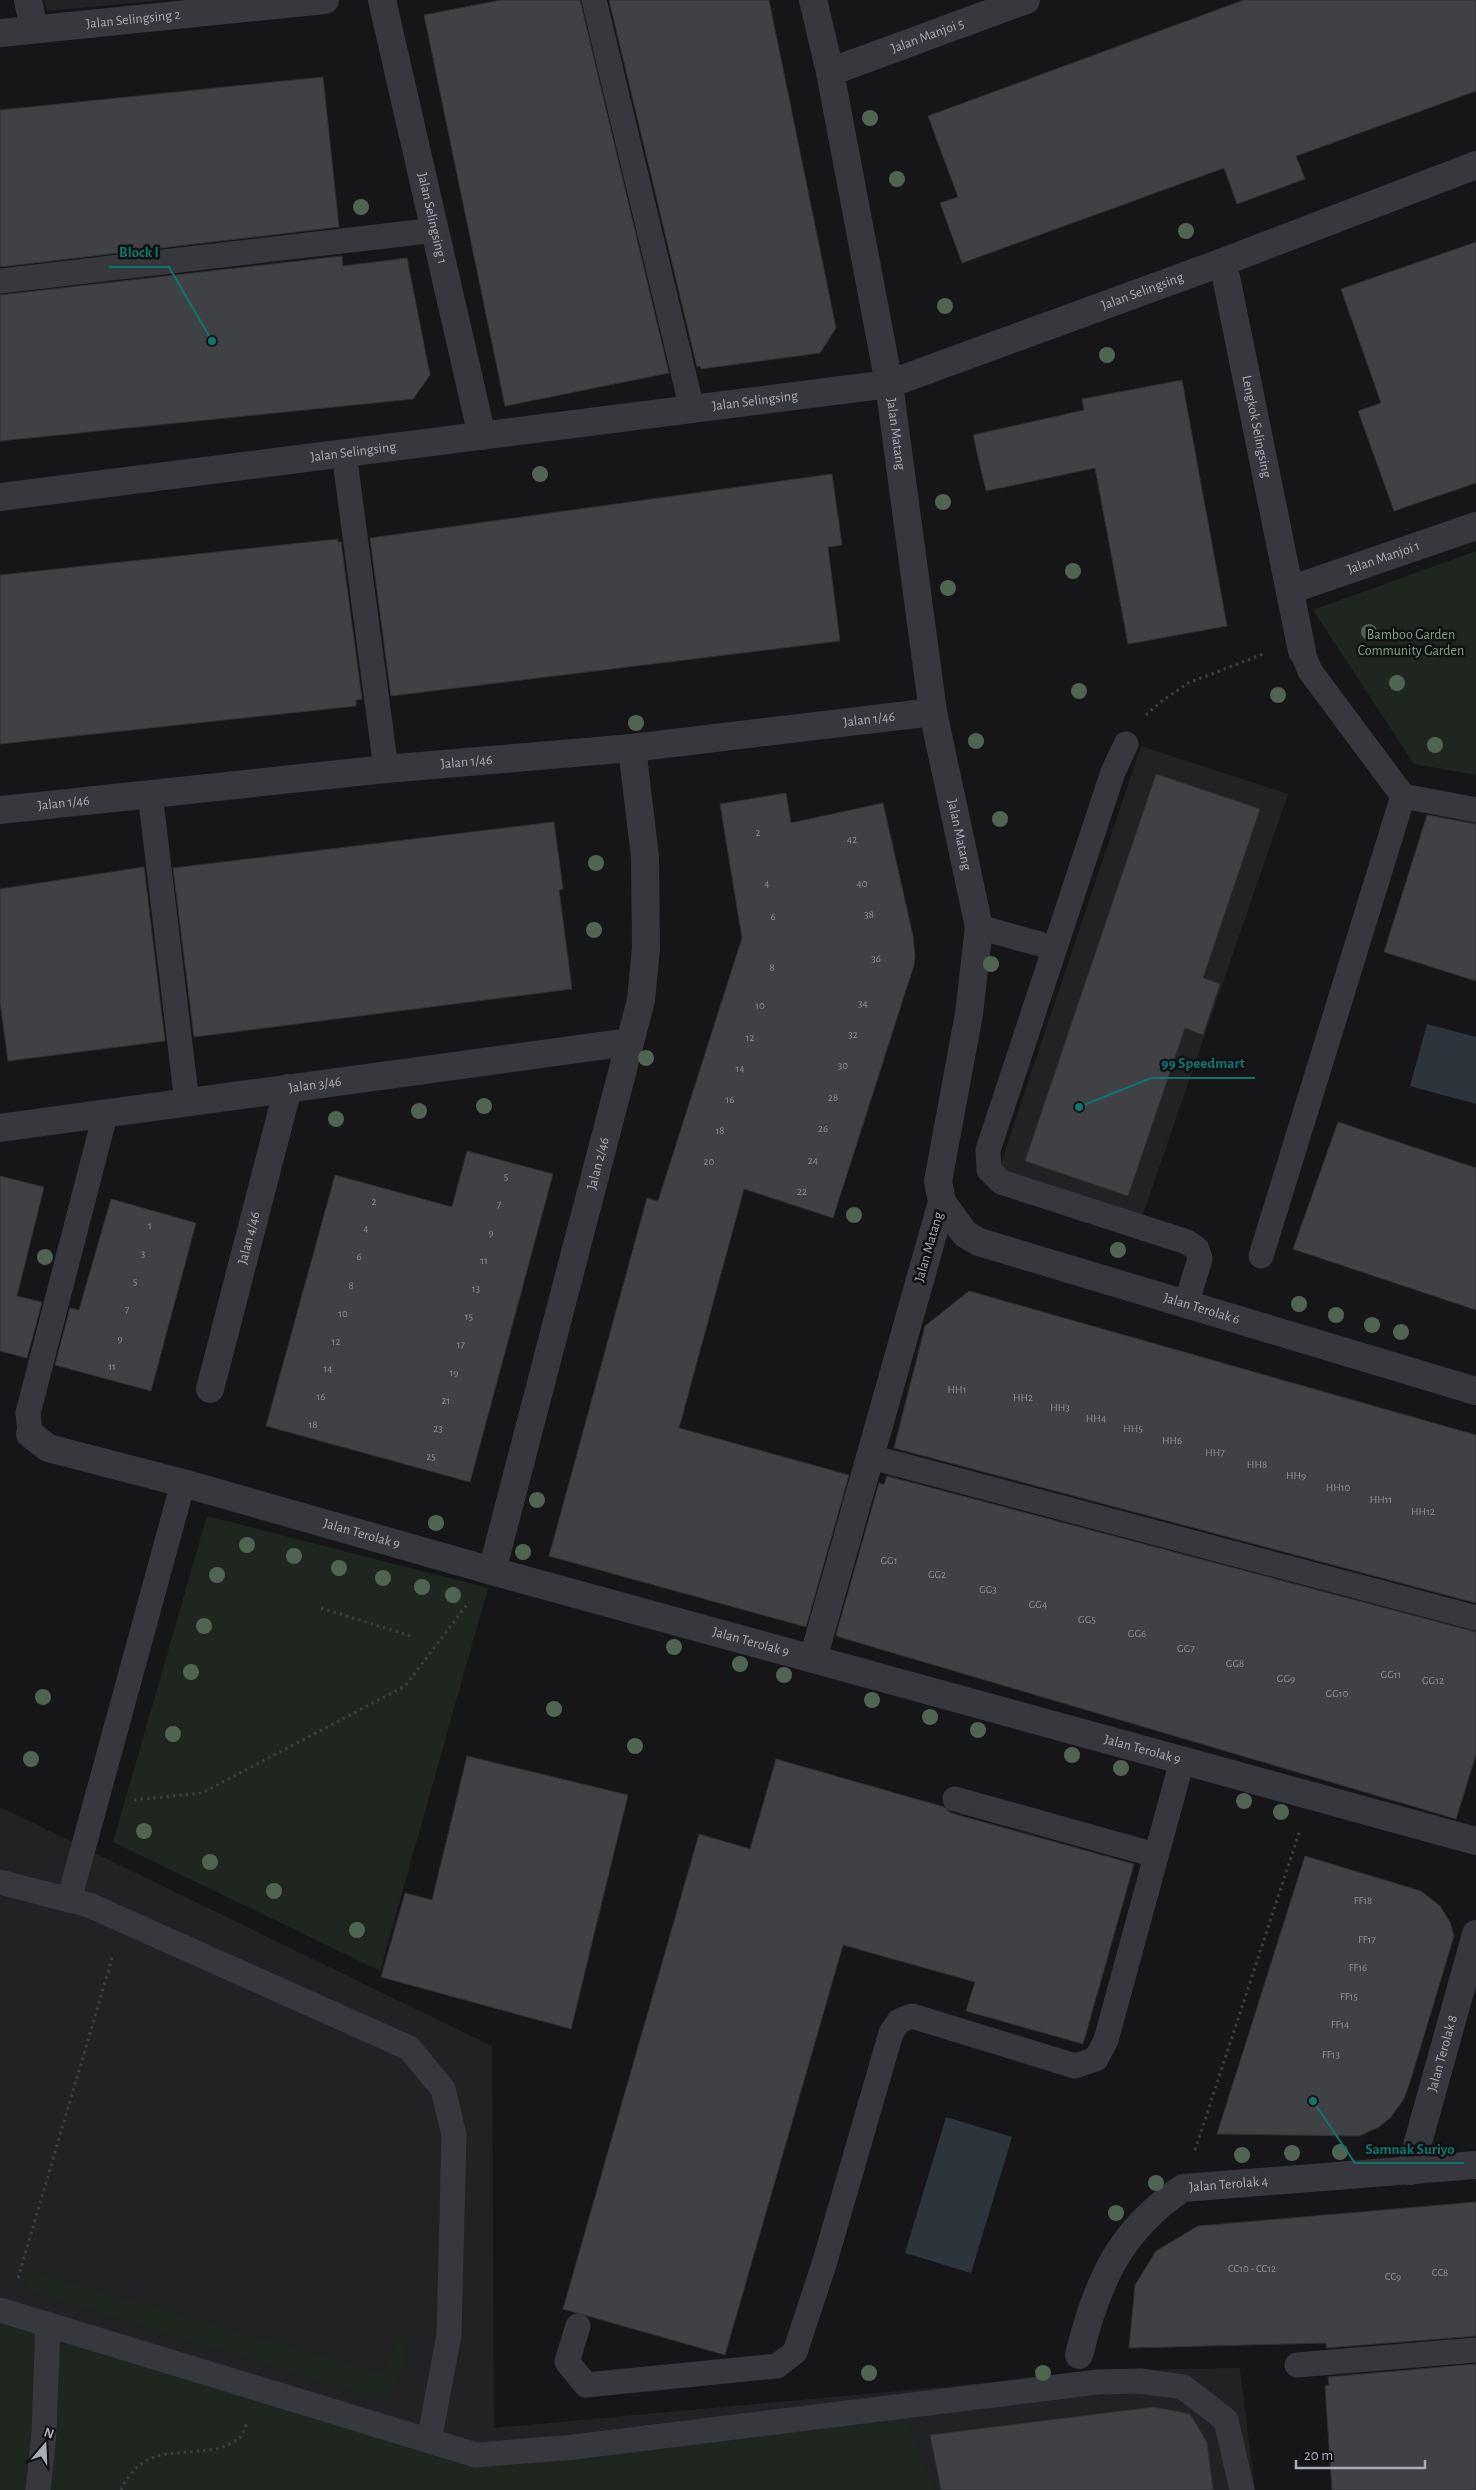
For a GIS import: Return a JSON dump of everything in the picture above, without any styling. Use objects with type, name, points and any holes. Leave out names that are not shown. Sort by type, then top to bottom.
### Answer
[{"type":"street","points":[[28,0],[34,29]]},
{"type":"street","name":"Jalan Selingsing 2","points":[[0,33],[326,0]]},
{"type":"street","name":"Jalan Selingsing 1","points":[[382,0],[482,436]]},
{"type":"street","name":"Jalan Matang","points":[[813,0],[830,72],[889,384],[933,712],[979,927],[969,1014],[938,1181],[942,1202],[813,1658]]},
{"type":"street","name":"Jalan Manjoi 5","points":[[830,72],[1026,0]]},
{"type":"street","name":"Jalan Selingsing","points":[[0,497],[889,384],[1223,262],[1476,165]]},
{"type":"street","name":"Lengkok Selingsing","points":[[1223,262],[1300,642]]},
{"type":"street","name":"Jalan Manjoi 1","points":[[1290,590],[1476,526]]},
{"type":"street","name":"Jalan 1/46","points":[[0,810],[386,769],[632,748],[933,712]]},
{"type":"street","name":"Jalan 2/46","points":[[492,1570],[641,1000],[646,948],[644,858],[632,748]]},
{"type":"street","name":"Jalan 3/46","points":[[0,1128],[629,1042]]},
{"type":"street","name":"Jalan 4/46","points":[[210,1388],[288,1088]]},
{"type":"street","name":"Jalan Terolak 6","points":[[942,1202],[966,1234],[979,1242],[1476,1391]]},
{"type":"street","name":"Jalan Terolak 9","points":[[30,1434],[48,1448],[183,1483],[1476,1841]]},
{"type":"street","name":"Jalan Terolak 8","points":[[1410,2171],[1476,1934]]},
{"type":"street","name":"Jalan Terolak 4","points":[[1079,2355],[1094,2304],[1114,2260],[1143,2219],[1182,2188],[1476,2165]]},
{"type":"lane","points":[[594,0],[692,409]]},
{"type":"lane","points":[[0,280],[436,230]]},
{"type":"lane","points":[[344,454],[386,769]]},
{"type":"lane","points":[[1300,642],[1310,671],[1403,796],[1476,810]]},
{"type":"lane","points":[[1126,744],[1112,772],[988,1150],[989,1170],[1001,1182],[1187,1242],[1197,1249],[1200,1259],[1186,1304]]},
{"type":"lane","points":[[150,793],[187,1103]]},
{"type":"lane","points":[[1261,1256],[1403,796]]},
{"type":"lane","points":[[979,927],[1054,948]]},
{"type":"lane","points":[[30,1434],[28,1413],[105,1115]]},
{"type":"lane","points":[[871,1457],[1476,1618]]},
{"type":"lane","points":[[69,1900],[183,1483]]},
{"type":"lane","points":[[578,2326],[567,2362],[586,2385],[777,2366],[795,2352],[825,2261],[891,2033],[900,2021],[912,2016],[1074,2066],[1096,2059],[1106,2040],[1182,1761]]},
{"type":"lane","points":[[955,1799],[1155,1855]]},
{"type":"lane","points":[[0,1882],[90,1905],[410,2048],[443,2089],[454,2135],[449,2335],[429,2441]]},
{"type":"lane","points":[[4,2311],[476,2455],[574,2447],[1074,2386],[1140,2381],[1183,2387],[1226,2420],[1242,2490]]},
{"type":"lane","points":[[38,2490],[48,2324]]},
{"type":"lane","points":[[1297,2365],[1476,2350]]},
{"type":"lane","points":[[1074,2386],[1079,2355]]},
{"type":"path","points":[[1126,744],[1144,717],[1162,700],[1188,683],[1300,642]]},
{"type":"path","points":[[95,1805],[202,1793],[405,1686],[492,1570]]},
{"type":"path","points":[[321,1608],[411,1636]]},
{"type":"path","points":[[1182,2188],[1311,1795]]},
{"type":"path","points":[[4,2311],[123,1921]]},
{"type":"path","points":[[121,2490],[138,2465],[161,2454],[218,2449],[240,2438],[262,2389]]},
{"type":"shaded area","points":[[44,0],[164,0],[47,11]]},
{"type":"shaded area","points":[[1141,746],[1288,794],[1142,1217],[999,1169]]},
{"type":"shaded area","points":[[1427,1024],[1476,1037],[1476,1104],[1410,1086]]},
{"type":"shaded area","points":[[0,1807],[492,2046],[494,2428],[1127,2370],[1240,2368],[1255,2490],[0,2490]]},
{"type":"shaded area","points":[[946,2117],[1012,2137],[971,2273],[905,2253]]},
{"type":"green space","name":"Bamboo Garden Community Garden","points":[[1476,551],[1476,775],[1414,764],[1313,610]]},
{"type":"green space","points":[[207,1516],[488,1588],[380,1971],[113,1842]]},
{"type":"green space","points":[[31,2271],[382,2373],[385,2370],[397,2339],[403,2343],[406,2349],[405,2366],[397,2382],[386,2392],[362,2394],[26,2290]]},
{"type":"green space","points":[[0,2317],[492,2464],[848,2423],[855,2425],[908,2423],[934,2490],[0,2490]]},
{"type":"building","points":[[501,0],[580,0],[669,373],[505,406],[424,15]]},
{"type":"building","points":[[609,0],[769,0],[836,328],[820,353],[701,369],[700,366],[697,367]]},
{"type":"building","points":[[1244,0],[1476,0],[1476,91],[1296,156],[1305,179],[1237,204],[1224,168],[962,263],[940,203],[958,197],[928,116]]},
{"type":"building","points":[[323,77],[339,227],[0,267],[0,110]]},
{"type":"building","points":[[1476,242],[1476,483],[1394,511],[1358,411],[1381,403],[1341,289]]},
{"type":"building","points":[[342,256],[343,266],[407,258],[430,375],[413,399],[0,441],[0,295]]},
{"type":"building","points":[[1182,380],[1227,626],[1128,644],[1095,468],[986,491],[973,435],[1084,410],[1082,399]]},
{"type":"building","points":[[832,474],[842,545],[828,547],[840,641],[391,696],[370,538]]},
{"type":"building","points":[[338,539],[338,542],[341,542],[362,699],[356,700],[356,706],[0,744],[0,575]]},
{"type":"building","points":[[1156,774],[1260,809],[1203,978],[1220,984],[1203,1035],[1185,1028],[1128,1196],[1025,1161]]},
{"type":"building","points":[[786,793],[791,823],[883,803],[913,936],[915,956],[914,965],[833,1218],[744,1189],[679,1428],[849,1475],[806,1627],[549,1556],[647,1198],[658,1201],[742,938],[720,804]]},
{"type":"building","points":[[1427,815],[1476,824],[1476,981],[1384,952]]},
{"type":"building","points":[[554,822],[563,889],[559,890],[572,989],[194,1037],[173,868]]},
{"type":"building","points":[[144,867],[165,1041],[8,1061],[0,1002],[0,889]]},
{"type":"building","points":[[1338,1122],[1476,1168],[1476,1310],[1293,1249]]},
{"type":"building","points":[[467,1151],[553,1174],[470,1482],[266,1426],[335,1175],[452,1207]]},
{"type":"building","points":[[0,1176],[44,1187],[17,1296],[42,1302],[27,1358],[0,1351]]},
{"type":"building","points":[[111,1199],[196,1223],[151,1391],[55,1365],[70,1308],[79,1310]]},
{"type":"building","points":[[969,1291],[1476,1435],[1476,1603],[894,1448],[925,1326]]},
{"type":"building","points":[[887,1476],[1476,1632],[1476,1754],[1456,1819],[839,1637],[836,1635],[879,1483],[884,1485]]},
{"type":"building","points":[[467,1756],[628,1795],[571,2029],[381,1977],[405,1893],[432,1900]]},
{"type":"building","points":[[776,1759],[944,1807],[951,1813],[1134,1864],[1083,2044],[966,2011],[975,1982],[843,1945],[725,2355],[563,2309],[699,1834],[750,1849]]},
{"type":"building","points":[[1305,1856],[1421,1891],[1440,1906],[1450,1922],[1454,1936],[1410,2082],[1404,2099],[1391,2117],[1379,2127],[1359,2136],[1217,2134]]},
{"type":"building","points":[[1476,2202],[1476,2336],[1326,2348],[1326,2343],[1129,2348],[1135,2285],[1156,2251],[1198,2226]]},
{"type":"building","points":[[1476,2364],[1476,2490],[1332,2490],[1325,2386],[1329,2385],[1328,2377]]},
{"type":"building","points":[[1154,2407],[1190,2414],[1207,2442],[1213,2490],[941,2490],[930,2435]]},
{"type":"place","name":"Block I","points":[[212,341]]},
{"type":"place","name":"99 Speedmart","points":[[1079,1107]]},
{"type":"place","name":"Samnak Suriyo","points":[[1313,2101]]}]
